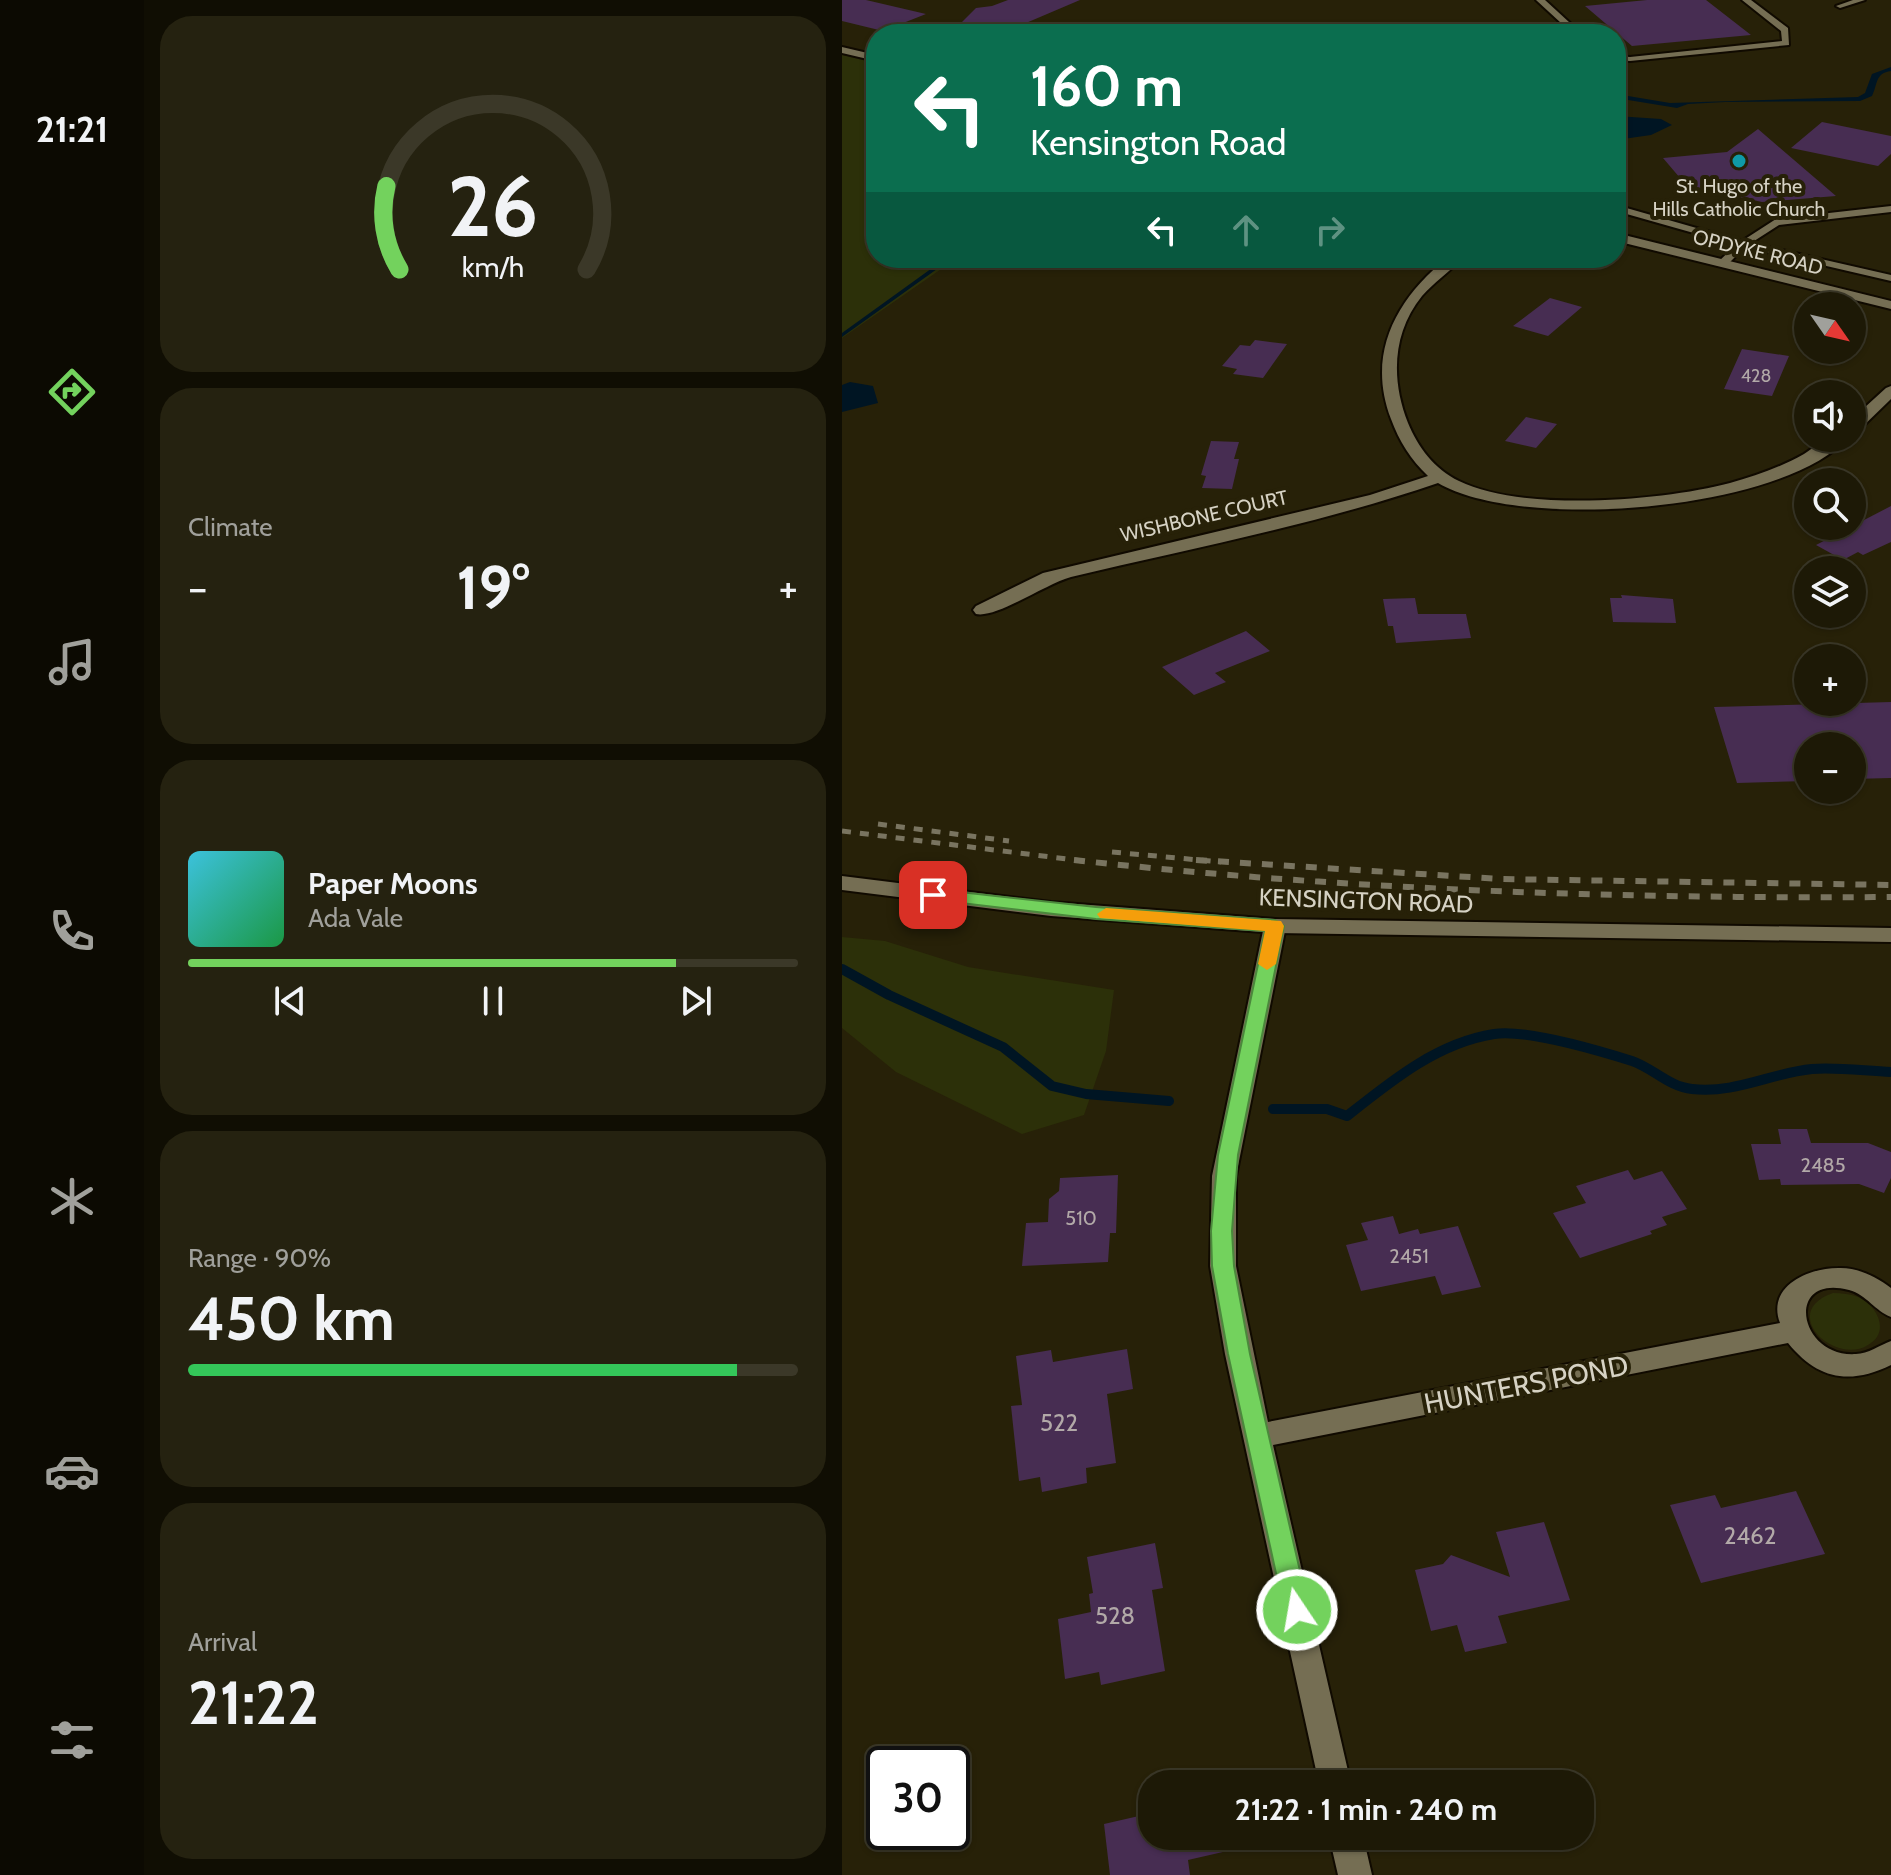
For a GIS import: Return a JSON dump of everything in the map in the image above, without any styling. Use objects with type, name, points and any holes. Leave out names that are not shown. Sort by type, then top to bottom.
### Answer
[{"type":"street","points":[[842,50],[866,56]]},
{"type":"street","name":"OPDYKE ROAD","points":[[1626,240],[1891,305]]},
{"type":"street","points":[[1442,268],[1413,298],[1395,331],[1387,363],[1388,385],[1398,419],[1414,450],[1440,477],[1479,493],[1521,501],[1641,504],[1689,496],[1758,477],[1817,452]]},
{"type":"street","points":[[1866,415],[1891,391]]},
{"type":"street","name":"WISHBONE COURT","points":[[982,610],[1060,574],[1375,499],[1440,477]]},
{"type":"street","name":"KENSINGTON ROAD","points":[[842,883],[1051,909],[1275,926],[1891,935]]},
{"type":"street","points":[[1275,926],[1228,1155],[1222,1209],[1225,1278],[1332,1770]]},
{"type":"street","points":[[1891,1306],[1872,1289],[1857,1282],[1823,1279],[1797,1292],[1789,1317],[1801,1344],[1831,1363],[1866,1366],[1891,1352]]},
{"type":"street","name":"HUNTERS POND","points":[[1259,1436],[1793,1331]]},
{"type":"street","points":[[1349,1850],[1355,1875]]},
{"type":"lane","points":[[921,0],[942,0]]},
{"type":"lane","points":[[1346,0],[1363,0]]},
{"type":"lane","points":[[1540,0],[1567,24]]},
{"type":"lane","points":[[1626,59],[1786,43],[1785,30],[1746,0]]},
{"type":"lane","points":[[1840,6],[1861,0]]},
{"type":"lane","points":[[1722,264],[1743,244],[1776,222],[1891,209]]},
{"type":"lane","points":[[1626,211],[1743,244],[1891,278]]},
{"type":"green space","points":[[842,55],[866,61],[866,268],[943,268],[842,338]]},
{"type":"green space","points":[[842,937],[885,941],[968,967],[1114,990],[1106,1051],[1084,1115],[1022,1134],[896,1072],[842,1028]]},
{"type":"green space","points":[[1833,1293],[1858,1297],[1871,1306],[1880,1326],[1875,1340],[1854,1350],[1827,1343],[1817,1334],[1810,1312],[1817,1302]]},
{"type":"water","points":[[1891,67],[1891,71],[1880,77],[1872,96],[1860,101],[1725,102],[1688,104],[1677,108],[1626,100],[1626,96],[1670,103],[1858,97],[1865,93],[1872,74]]},
{"type":"water","points":[[1626,117],[1661,119],[1672,125],[1651,135],[1626,139]]},
{"type":"water","points":[[932,268],[939,268],[842,337],[842,333]]},
{"type":"water","points":[[850,382],[873,386],[878,403],[842,412],[842,385]]},
{"type":"building","points":[[842,0],[866,0],[926,14],[901,24],[866,24],[866,27],[842,21]]},
{"type":"building","points":[[1008,0],[1080,0],[1024,24],[960,24],[976,8]]},
{"type":"building","points":[[1647,0],[1706,0],[1751,35],[1632,46],[1626,41],[1626,24],[1606,24],[1585,6]]},
{"type":"building","points":[[1822,122],[1891,136],[1891,154],[1878,166],[1791,148]]},
{"type":"building","name":"St. Hugo of the Hills Catholic Church","points":[[1758,129],[1836,196],[1762,202],[1686,185],[1663,158],[1727,152]]},
{"type":"building","points":[[1550,298],[1582,307],[1548,336],[1513,326]]},
{"type":"building","points":[[1255,340],[1287,344],[1263,378],[1233,374],[1237,369],[1222,366],[1240,345],[1250,346]]},
{"type":"building","points":[[1742,349],[1789,356],[1772,396],[1724,389]]},
{"type":"building","points":[[1526,417],[1557,424],[1536,448],[1505,441]]},
{"type":"building","points":[[1211,441],[1239,442],[1234,459],[1239,459],[1232,489],[1202,488],[1206,476],[1201,475]]},
{"type":"building","points":[[1891,506],[1891,542],[1863,555],[1858,552],[1850,556],[1836,556],[1816,545],[1826,540],[1866,540],[1866,519]]},
{"type":"building","points":[[1621,595],[1673,599],[1676,623],[1613,622],[1610,598],[1622,598]]},
{"type":"building","points":[[1415,598],[1418,614],[1466,614],[1471,638],[1396,643],[1393,626],[1388,626],[1383,599]]},
{"type":"building","points":[[1246,631],[1270,651],[1215,673],[1226,682],[1194,695],[1162,667]]},
{"type":"building","points":[[1891,702],[1891,778],[1866,779],[1866,732],[1794,732],[1794,781],[1737,783],[1714,707],[1794,705],[1794,716],[1866,716],[1866,703]]},
{"type":"building","points":[[1778,1129],[1807,1129],[1811,1143],[1868,1143],[1891,1152],[1891,1178],[1884,1193],[1859,1184],[1781,1185],[1780,1179],[1759,1180],[1751,1144],[1781,1144]]},
{"type":"building","points":[[1628,1170],[1634,1180],[1662,1171],[1687,1209],[1662,1217],[1667,1225],[1650,1231],[1652,1234],[1580,1258],[1553,1213],[1586,1203],[1576,1186]]},
{"type":"building","points":[[1118,1175],[1116,1233],[1110,1233],[1108,1262],[1022,1266],[1026,1223],[1048,1222],[1049,1199],[1059,1191],[1060,1178]]},
{"type":"building","points":[[1393,1216],[1399,1234],[1418,1229],[1420,1234],[1458,1226],[1481,1287],[1442,1295],[1435,1276],[1361,1291],[1346,1245],[1368,1240],[1361,1223]]},
{"type":"building","points":[[1127,1349],[1133,1389],[1107,1394],[1116,1463],[1086,1468],[1087,1483],[1042,1492],[1040,1477],[1019,1481],[1011,1406],[1022,1405],[1016,1356],[1051,1350],[1053,1362]]},
{"type":"building","points":[[1796,1491],[1825,1554],[1701,1583],[1670,1505],[1715,1495],[1721,1508]]},
{"type":"building","points":[[1544,1522],[1570,1600],[1498,1616],[1507,1643],[1465,1652],[1457,1625],[1431,1631],[1415,1570],[1443,1564],[1451,1555],[1510,1577],[1496,1532]]},
{"type":"building","points":[[1155,1543],[1163,1588],[1152,1590],[1165,1671],[1101,1685],[1099,1672],[1065,1679],[1058,1619],[1091,1612],[1089,1594],[1093,1593],[1087,1557]]},
{"type":"building","points":[[1138,1816],[1138,1850],[1232,1850],[1188,1860],[1190,1875],[1110,1875],[1104,1824]]},
{"type":"waterway","points":[[842,969],[889,995],[1003,1047],[1052,1086],[1086,1094],[1169,1101]]},
{"type":"waterway","points":[[1273,1109],[1327,1109],[1347,1116],[1398,1077],[1434,1055],[1473,1039],[1508,1033],[1563,1042],[1632,1061],[1676,1085],[1692,1089],[1723,1089],[1812,1069],[1891,1072]]},
{"type":"railway","points":[[878,824],[1009,841]]},
{"type":"railway","points":[[842,831],[1078,860]]},
{"type":"railway","points":[[1112,852],[1206,861]]},
{"type":"railway","points":[[1074,860],[1078,860]]},
{"type":"railway","points":[[1078,860],[1278,879],[1482,890],[1686,896],[1891,897]]},
{"type":"railway","points":[[1078,860],[1091,862]]},
{"type":"railway","points":[[1196,860],[1206,861]]},
{"type":"railway","points":[[1206,861],[1501,879],[1891,885]]},
{"type":"railway","points":[[1206,861],[1221,862]]},
{"type":"slow traffic","points":[[1106,914],[1275,926],[1267,964]]},
{"type":"place","name":"St. Hugo of the Hills Catholic Church","points":[[1739,161]]},
{"type":"route","points":[[933,895],[1051,909],[1275,926],[1224,1176],[1221,1231],[1223,1266],[1239,1354],[1297,1610]]}]
